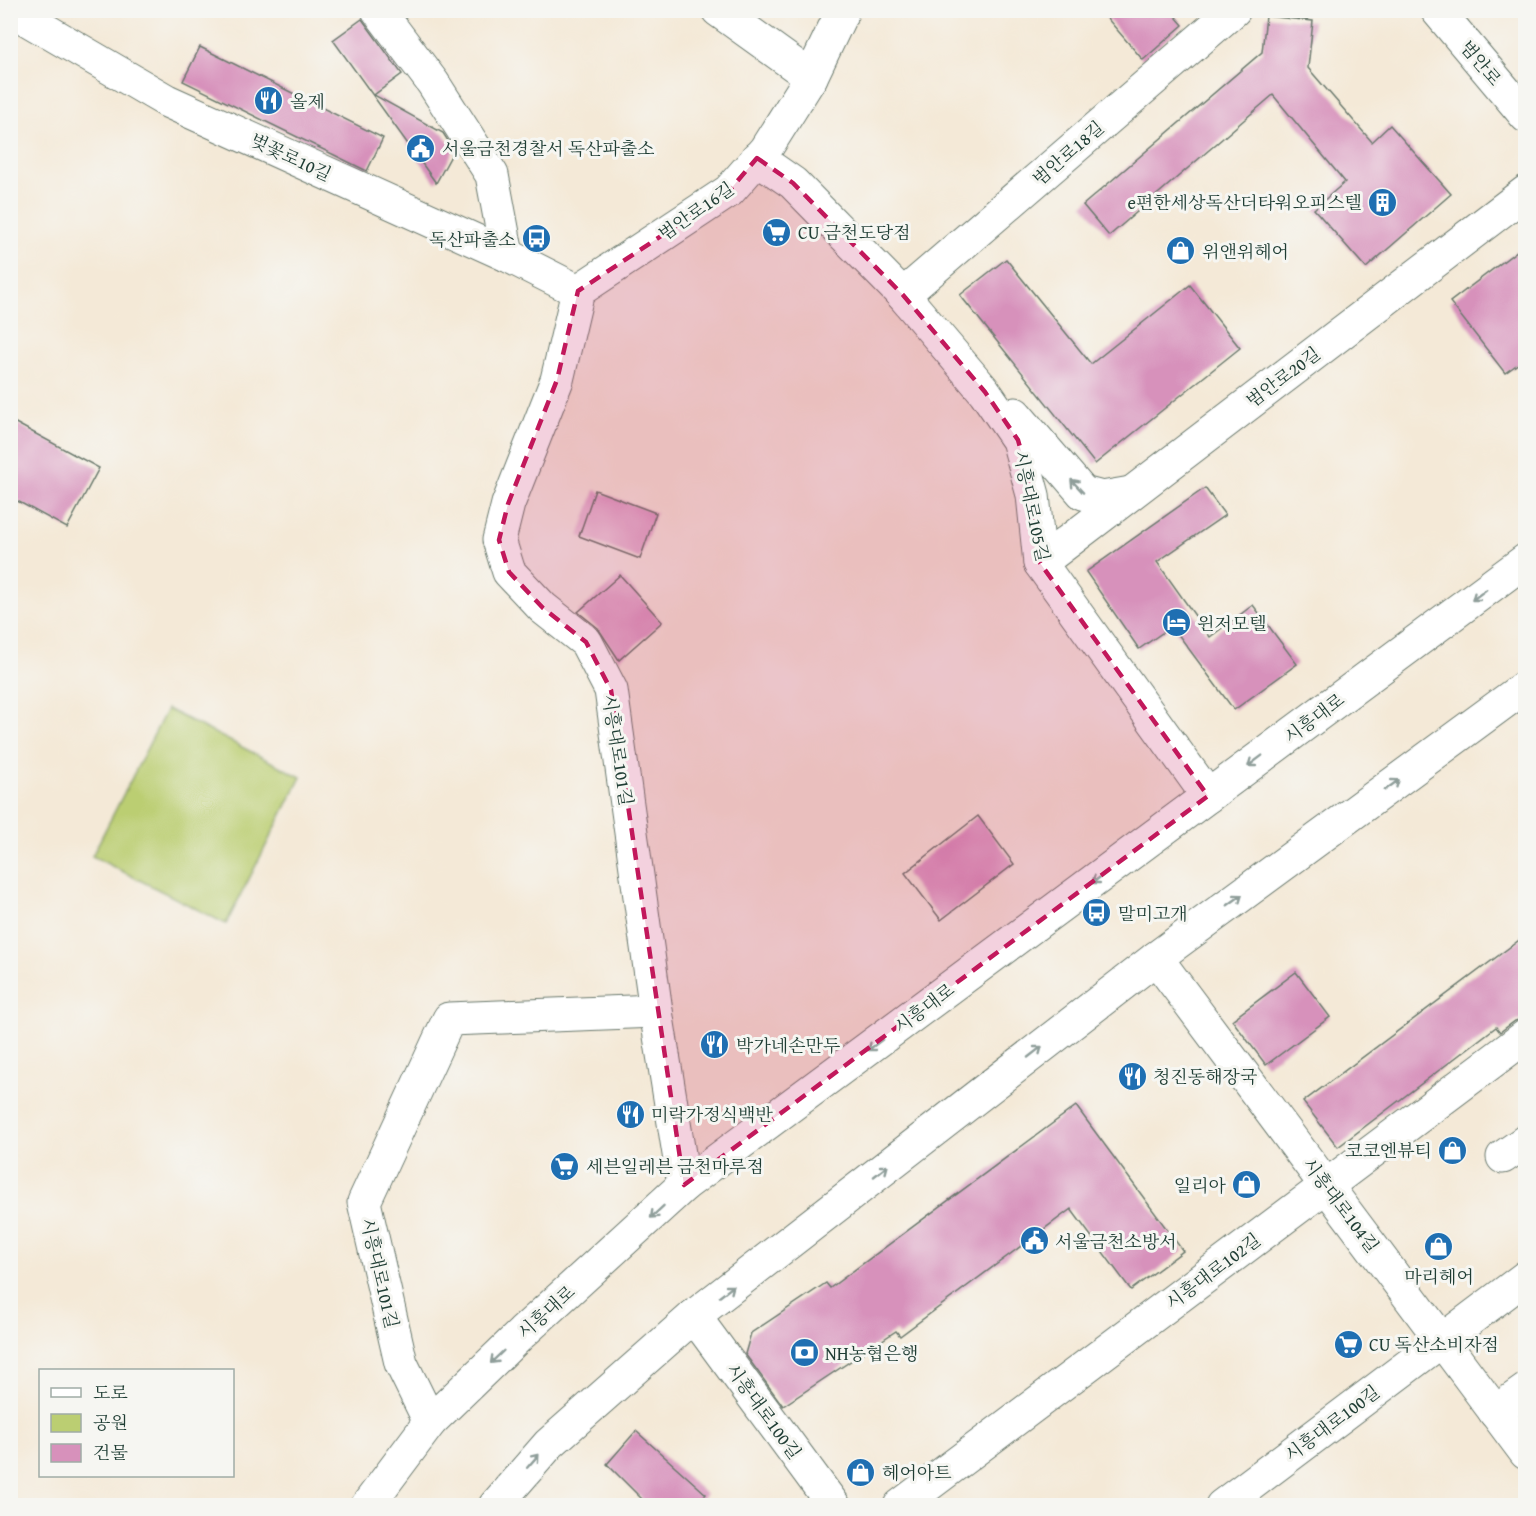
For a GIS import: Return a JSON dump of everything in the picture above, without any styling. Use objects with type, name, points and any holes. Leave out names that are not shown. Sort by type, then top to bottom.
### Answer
[{"type":"street","name":"벚꽃로10길","points":[[11,10],[167,100],[507,255],[578,291]]},
{"type":"street","points":[[378,10],[433,83],[492,175],[507,255]]},
{"type":"street","points":[[718,10],[811,77]]},
{"type":"street","name":"범안로16길","points":[[578,291],[729,191],[758,158],[811,77],[843,10]]},
{"type":"street","name":"범안로18길","points":[[903,295],[1234,10]]},
{"type":"street","name":"범안로","points":[[1437,10],[1526,116]]},
{"type":"street","name":"시흥대로105길","points":[[758,158],[793,183],[903,295],[985,392],[1018,440],[1033,495],[1041,563],[1208,796]]},
{"type":"street","name":"범안로20길","points":[[1041,563],[1526,192]]},
{"type":"street","name":"시흥대로101길","points":[[578,291],[557,380],[508,504],[499,540],[508,572],[543,608],[586,642],[611,690],[656,1011],[684,1185]]},
{"type":"street","points":[[985,392],[1019,417],[1083,493],[1102,498],[1131,493]]},
{"type":"street","name":"시흥대로","points":[[367,1506],[430,1422],[522,1333],[684,1185],[1526,560]]},
{"type":"street","points":[[495,1506],[549,1444],[694,1316],[1156,958],[1526,686]]},
{"type":"street","name":"시흥대로104길","points":[[1156,958],[1526,1453]]},
{"type":"street","name":"시흥대로101길","points":[[430,1422],[401,1363],[364,1202],[449,1019],[656,1011]]},
{"type":"street","name":"시흥대로102길","points":[[900,1506],[1526,1036]]},
{"type":"street","name":"시흥대로100길","points":[[1222,1506],[1526,1277]]},
{"type":"street","name":"시흥대로100길","points":[[694,1316],[834,1506]]},
{"type":"street","points":[[1495,1412],[1526,1390]]},
{"type":"highlighted area","points":[[757,158],[793,183],[903,295],[985,392],[1018,440],[1033,495],[1040,563],[1208,796],[684,1185],[611,690],[586,642],[543,608],[509,572],[499,540],[508,504],[557,380],[578,291],[729,191]]},
{"type":"green space","points":[[167,709],[301,777],[226,924],[92,856]]},
{"type":"building","points":[[1100,10],[1170,10],[1183,25],[1143,60]]},
{"type":"building","points":[[1266,16],[1313,21],[1308,68],[1372,142],[1390,125],[1451,194],[1366,268],[1314,209],[1345,182],[1273,95],[1109,236],[1083,205],[1262,52]]},
{"type":"building","points":[[362,19],[402,74],[374,95],[443,133],[454,150],[436,183],[333,40]]},
{"type":"building","points":[[200,47],[383,138],[367,171],[183,81]]},
{"type":"building","points":[[1526,244],[1526,358],[1505,373],[1450,302]]},
{"type":"building","points":[[1006,259],[1091,364],[1190,285],[1240,348],[1095,464],[960,295]]},
{"type":"building","points":[[10,420],[99,468],[67,528],[10,497]]},
{"type":"building","points":[[1205,488],[1225,515],[1157,562],[1210,637],[1253,605],[1297,664],[1234,710],[1172,626],[1139,649],[1086,572]]},
{"type":"building","points":[[595,490],[656,513],[640,559],[579,536]]},
{"type":"building","points":[[620,575],[662,622],[619,660],[598,628],[578,612]]},
{"type":"building","points":[[978,816],[1014,864],[941,920],[905,873]]},
{"type":"building","points":[[1526,935],[1526,1018],[1515,1021],[1500,1032],[1496,1027],[1338,1147],[1303,1102]]},
{"type":"building","points":[[1296,972],[1330,1017],[1266,1065],[1232,1020]]},
{"type":"building","points":[[1076,1106],[1183,1251],[1131,1290],[1071,1209],[900,1336],[896,1331],[783,1406],[745,1354],[751,1333],[826,1283],[830,1288]]},
{"type":"building","points":[[636,1431],[706,1494],[695,1506],[649,1506],[607,1464]]},
{"type":"place","name":"올제","points":[[269,101]]},
{"type":"place","name":"서울금천경찰서 독산파출소","points":[[421,148]]},
{"type":"place","name":"e편한세상독산더타워오피스텔","points":[[1383,202]]},
{"type":"place","name":"CU 금천도당점","points":[[777,232]]},
{"type":"place","name":"독산파출소","points":[[537,239]]},
{"type":"place","name":"위앤위헤어","points":[[1181,251]]},
{"type":"place","name":"윈저모텔","points":[[1176,623]]},
{"type":"place","name":"말미고개","points":[[1097,913]]},
{"type":"place","name":"박가네손만두","points":[[715,1045]]},
{"type":"place","name":"청진동해장국","points":[[1132,1076]]},
{"type":"place","name":"미락가정식백반","points":[[630,1114]]},
{"type":"place","name":"코코엔뷰티","points":[[1453,1150]]},
{"type":"place","name":"세븐일레븐 금천마루점","points":[[565,1166]]},
{"type":"place","name":"일리아","points":[[1247,1185]]},
{"type":"place","name":"서울금천소방서","points":[[1034,1241]]},
{"type":"place","name":"마리헤어","points":[[1439,1247]]},
{"type":"place","name":"CU 독산소비자점","points":[[1348,1344]]},
{"type":"place","name":"NH농협은행","points":[[804,1353]]},
{"type":"place","name":"헤어아트","points":[[861,1472]]}]
